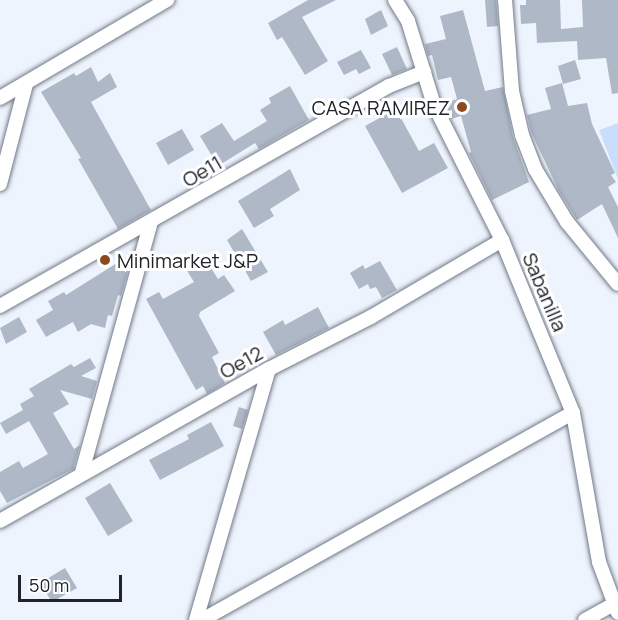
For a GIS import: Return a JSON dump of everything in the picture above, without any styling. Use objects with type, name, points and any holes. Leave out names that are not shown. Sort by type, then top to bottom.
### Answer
[{"type":"street","points":[[0,98],[167,0]]},
{"type":"street","name":"Sabanilla","points":[[395,0],[408,21],[434,105],[502,240],[573,413],[599,562],[616,609]]},
{"type":"street","points":[[506,0],[512,91],[522,135],[535,169],[567,222],[618,284]]},
{"type":"street","points":[[508,19],[516,0]]},
{"type":"street","name":"Oe11","points":[[0,306],[389,86],[424,72]]},
{"type":"street","points":[[0,184],[26,84]]},
{"type":"street","points":[[82,472],[151,222]]},
{"type":"street","name":"Oe12","points":[[0,521],[82,472],[269,369],[371,317],[502,240]]},
{"type":"street","points":[[196,620],[269,369]]},
{"type":"street","points":[[202,620],[573,413]]},
{"type":"street","points":[[585,620],[616,609]]},
{"type":"shaded area","points":[[618,123],[618,179],[599,130]]},
{"type":"building","points":[[308,0],[336,0],[302,17],[328,61],[305,75],[282,37],[277,40],[268,23]]},
{"type":"building","points":[[485,0],[496,0],[498,26],[487,27]]},
{"type":"building","points":[[526,0],[560,0],[561,29],[583,27],[582,0],[618,0],[618,93],[612,94],[606,58],[578,60],[577,41],[537,43],[536,23],[521,24],[520,5],[526,5]]},
{"type":"building","points":[[381,10],[388,26],[371,35],[365,19]]},
{"type":"building","points":[[463,10],[485,91],[503,87],[513,137],[529,182],[492,200],[469,153],[471,152],[461,116],[451,119],[449,115],[446,103],[457,99],[451,77],[438,80],[432,55],[428,56],[425,44],[446,39],[440,16]]},
{"type":"building","points":[[397,47],[407,69],[392,75],[382,54]]},
{"type":"building","points":[[361,50],[371,68],[359,74],[356,69],[344,75],[337,62]]},
{"type":"building","points":[[575,60],[581,79],[563,84],[558,66]]},
{"type":"building","points":[[91,67],[98,82],[110,73],[117,87],[91,102],[151,210],[118,229],[78,159],[81,158],[41,92],[74,73],[76,76]]},
{"type":"building","points":[[562,83],[568,106],[587,103],[592,124],[615,173],[611,175],[616,182],[608,187],[618,207],[618,238],[602,204],[577,220],[559,191],[531,132],[527,115],[551,109],[545,88]]},
{"type":"building","points":[[290,86],[309,120],[259,149],[255,143],[218,166],[200,136],[222,123],[234,141],[267,121],[260,110],[271,103],[269,98]]},
{"type":"building","points":[[396,109],[419,151],[434,143],[448,168],[402,193],[365,126]]},
{"type":"building","points":[[182,129],[194,150],[168,165],[156,143]]},
{"type":"building","points":[[290,169],[300,190],[270,209],[274,216],[254,228],[238,201]]},
{"type":"building","points":[[242,229],[268,272],[251,281],[227,240]]},
{"type":"building","points":[[204,257],[218,279],[224,275],[235,291],[200,312],[199,316],[219,353],[212,357],[225,383],[207,394],[203,386],[196,390],[146,299],[159,292],[163,299],[194,282],[186,269]]},
{"type":"building","points":[[125,258],[130,263],[121,296],[118,295],[112,316],[108,315],[105,328],[91,324],[78,332],[73,322],[46,337],[36,320],[53,310],[48,301],[64,292],[66,295]]},
{"type":"building","points":[[380,261],[397,290],[382,298],[376,287],[370,289],[368,284],[359,289],[350,273],[363,265],[365,269]]},
{"type":"building","points":[[318,307],[329,328],[276,355],[263,332],[283,320],[285,325]]},
{"type":"building","points":[[19,317],[27,332],[6,344],[0,328]]},
{"type":"building","points":[[90,358],[96,368],[81,376],[97,381],[92,399],[60,390],[69,404],[53,413],[74,449],[80,445],[73,469],[7,503],[0,491],[0,472],[19,461],[23,468],[48,454],[29,421],[6,434],[0,423],[23,410],[20,404],[34,396],[29,389],[71,364],[74,367]]},
{"type":"building","points":[[239,407],[248,410],[242,429],[233,426]]},
{"type":"building","points":[[211,422],[224,446],[160,480],[149,460],[189,439],[187,435]]},
{"type":"building","points":[[110,483],[133,521],[108,536],[85,498]]},
{"type":"building","points":[[65,568],[77,588],[52,602],[40,583]]},
{"type":"place","name":"CASA RAMIREZ","points":[[462,107]]},
{"type":"place","name":"Minimarket J&P","points":[[105,260]]}]
